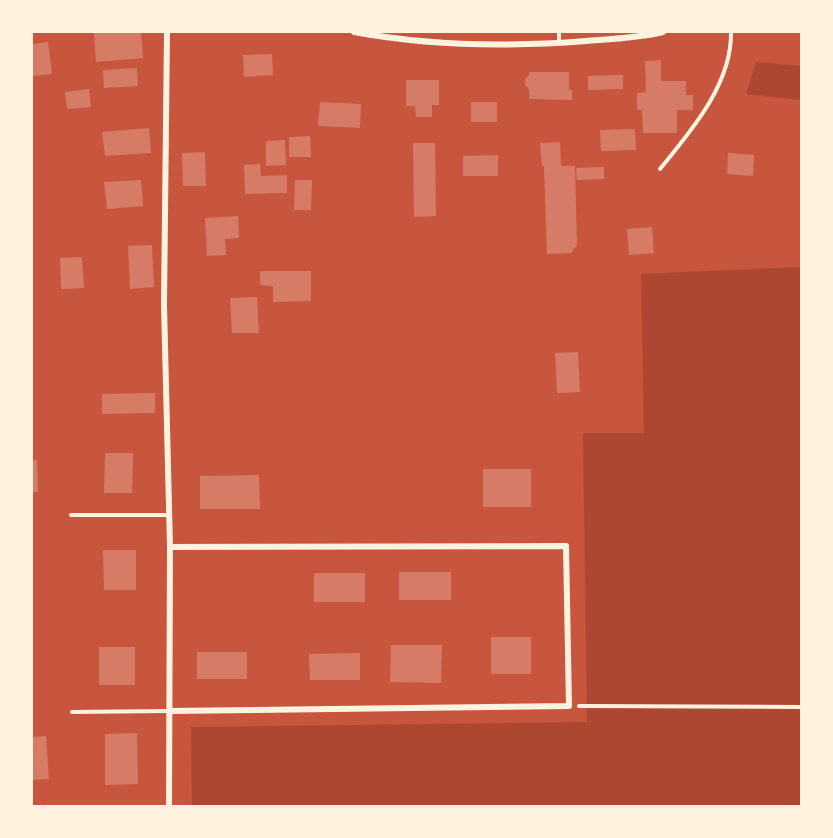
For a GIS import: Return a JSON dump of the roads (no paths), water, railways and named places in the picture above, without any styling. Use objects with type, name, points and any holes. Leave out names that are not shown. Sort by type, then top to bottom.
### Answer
[{"type":"street","points":[[167,32],[164,304],[170,547],[169,807]]},
{"type":"street","points":[[354,32],[435,42],[475,44],[560,43],[643,36],[663,32]]},
{"type":"street","points":[[170,547],[566,546],[569,706],[170,711]]},
{"type":"lane","points":[[559,32],[560,43]]},
{"type":"lane","points":[[660,169],[708,107],[722,75],[732,43],[731,32]]},
{"type":"lane","points":[[71,516],[169,515]]},
{"type":"lane","points":[[72,712],[170,711]]}]
